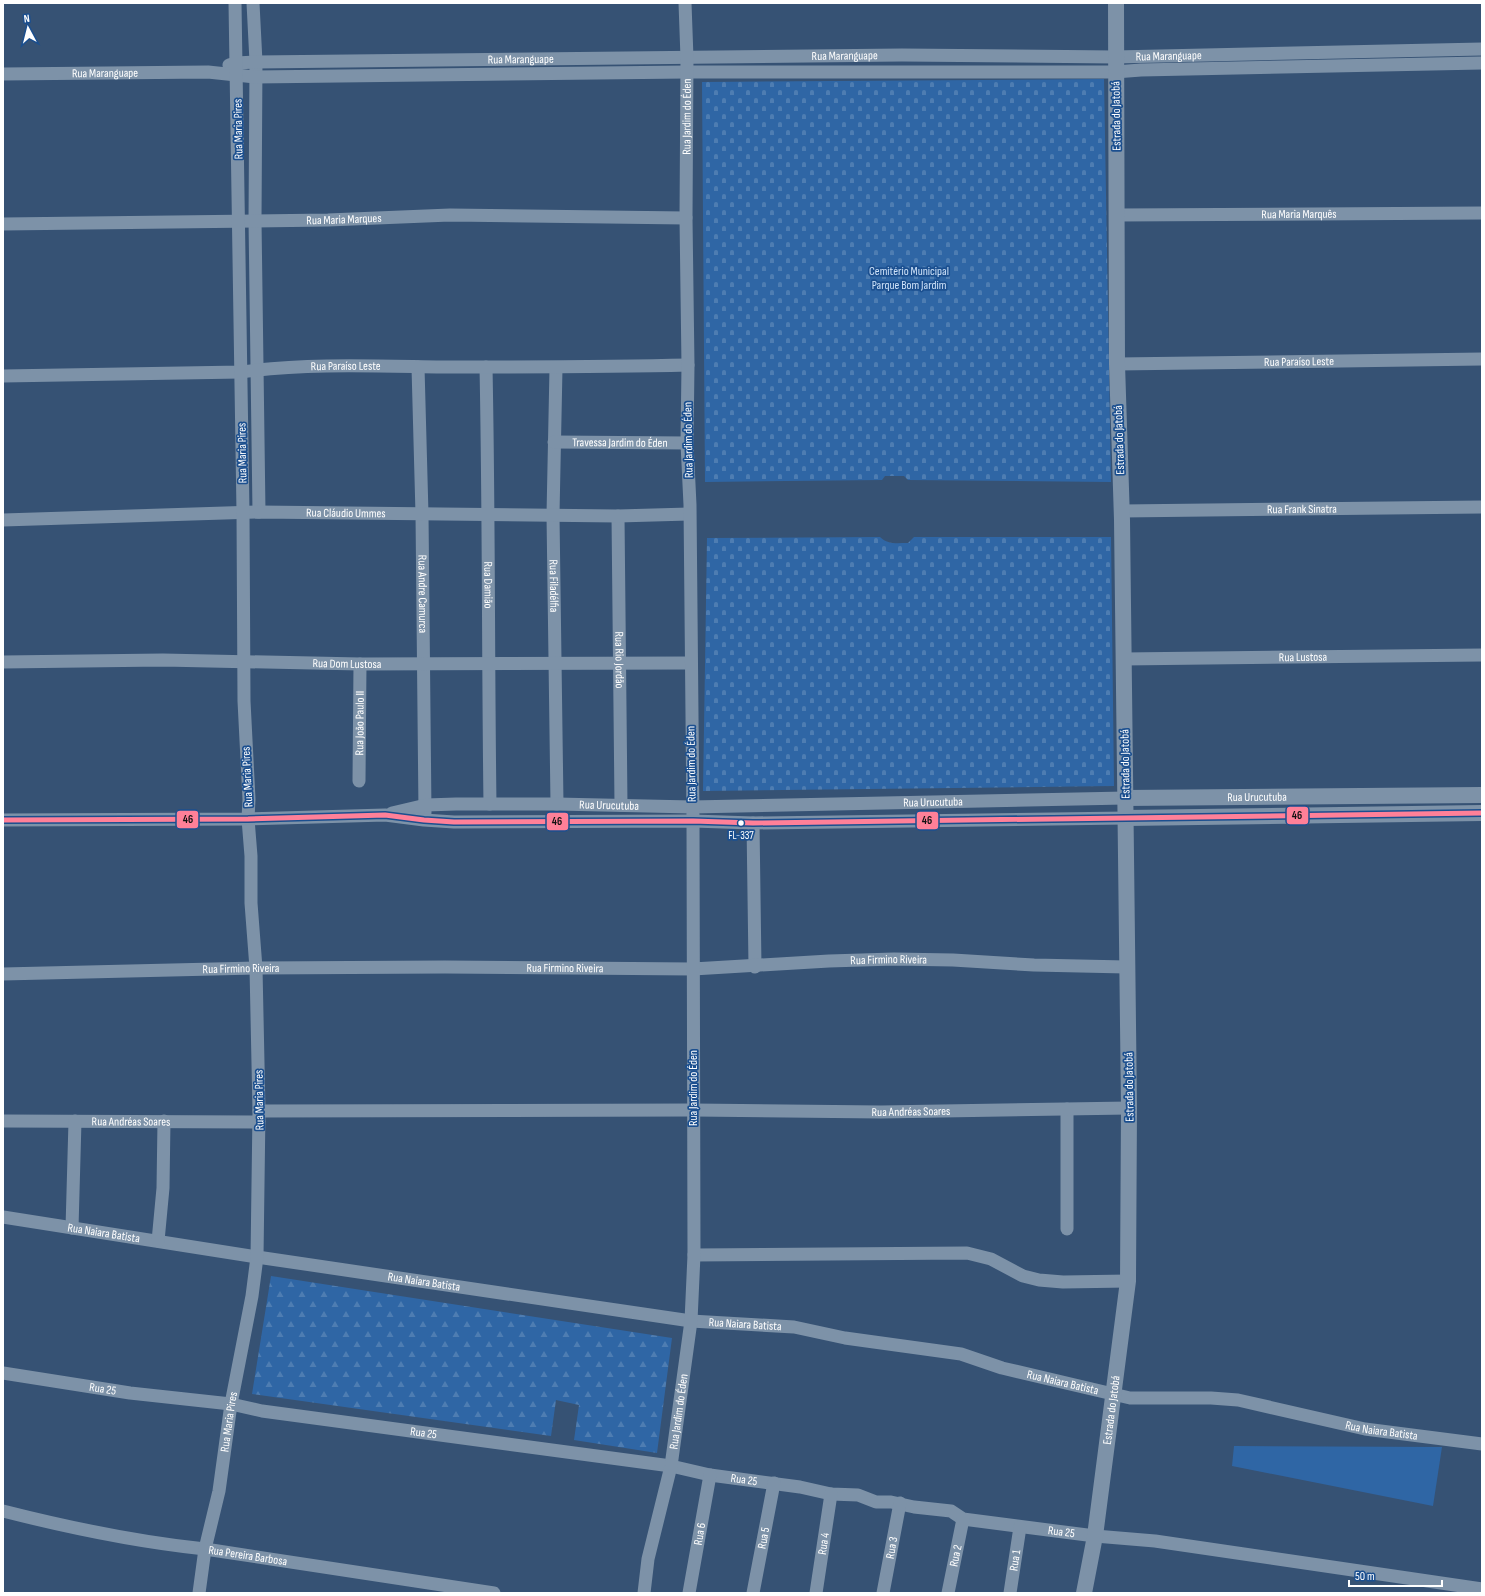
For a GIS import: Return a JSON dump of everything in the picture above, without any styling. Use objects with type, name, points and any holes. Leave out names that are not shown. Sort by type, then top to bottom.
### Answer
[{"type":"street","name":"Rua Maria Pires","points":[[199,1593],[205,1549],[218,1491],[231,1404],[252,1296],[257,1257],[259,1116],[256,968],[251,903],[251,856],[248,819],[243,662],[240,220],[235,3]]},
{"type":"street","name":"Rua Maria Pires","points":[[253,3],[256,62],[255,220],[259,512]]},
{"type":"street","name":"Rua Jardim do Éden","points":[[644,1593],[648,1559],[670,1466],[691,1321],[694,1255],[693,821],[687,443],[687,58],[685,3]]},
{"type":"street","name":"Estrada do Jatobá","points":[[1084,1593],[1095,1536],[1128,1281],[1129,1108],[1126,967],[1126,818],[1122,511],[1117,364],[1116,3]]},
{"type":"street","name":"Rua Maranguape","points":[[236,69],[256,77],[687,72],[1115,64],[1482,49]]},
{"type":"street","name":"Rua Maranguape","points":[[3,74],[208,72],[236,69],[256,62],[902,55],[1115,64],[1141,70],[1482,63]]},
{"type":"street","name":"Rua Maria Marquês","points":[[1117,215],[1482,213]]},
{"type":"street","name":"Rua Maria Marques","points":[[3,224],[328,220],[450,215],[686,218]]},
{"type":"street","name":"Rua Paraíso Leste","points":[[1117,364],[1482,359]]},
{"type":"street","name":"Rua Paraíso Leste","points":[[3,376],[241,372],[330,366],[556,368],[688,365]]},
{"type":"street","name":"Rua Andre Camurca","points":[[418,367],[422,514],[426,805],[424,820]]},
{"type":"street","name":"Rua Damião","points":[[486,367],[489,514],[488,664],[490,804]]},
{"type":"street","name":"Rua Filadélfia","points":[[556,368],[553,515],[557,804]]},
{"type":"street","name":"Travessa Jardim do Éden","points":[[554,442],[687,443]]},
{"type":"street","name":"Rua Frank Sinatra","points":[[1122,511],[1482,507]]},
{"type":"street","name":"Rua Cláudio Ummes","points":[[3,520],[243,512],[618,516],[689,514]]},
{"type":"street","name":"Rua Rio Jordão","points":[[618,516],[621,805]]},
{"type":"street","name":"Rua Lustosa","points":[[1123,659],[1482,655]]},
{"type":"street","name":"Rua Dom Lustosa","points":[[3,662],[163,660],[360,664],[690,663]]},
{"type":"street","name":"Rua João Paulo II","points":[[358,781],[360,664]]},
{"type":"street","name":"Rua Urucutuba","points":[[385,815],[426,805],[557,804],[692,807],[1125,798],[1482,795]]},
{"type":"street","name":"Rua Urucutuba","points":[[3,820],[248,819],[385,815],[454,822],[693,821],[753,824],[1482,813]]},
{"type":"street","points":[[753,824],[755,966]]},
{"type":"street","name":"Rua Firmino Riveira","points":[[3,974],[256,968],[445,967],[693,969],[894,959],[1126,967]]},
{"type":"street","name":"Rua Andréas Soares","points":[[3,1121],[164,1121],[259,1116],[694,1110],[881,1112],[1129,1108]]},
{"type":"street","points":[[1067,1109],[1067,1229]]},
{"type":"street","points":[[72,1228],[75,1121]]},
{"type":"street","points":[[158,1242],[163,1188],[164,1121]]},
{"type":"street","name":"Rua Naiara Batista","points":[[3,1217],[257,1257],[691,1321],[794,1327],[845,1338],[961,1354],[1002,1368],[1130,1398],[1211,1398],[1238,1400],[1365,1429],[1482,1444]]},
{"type":"street","points":[[694,1255],[967,1253],[991,1259],[1023,1276],[1039,1280],[1063,1282],[1128,1281]]},
{"type":"street","name":"Rua 25","points":[[3,1373],[130,1392],[231,1404],[270,1412],[670,1466],[710,1475],[800,1487],[831,1494],[858,1495],[876,1502],[900,1503],[914,1507],[951,1511],[962,1519],[1095,1536],[1162,1542],[1482,1588]]},
{"type":"street","name":"Rua 6","points":[[689,1593],[710,1475]]},
{"type":"street","name":"Rua 5","points":[[753,1593],[774,1484]]},
{"type":"street","name":"Rua 4","points":[[816,1593],[831,1494]]},
{"type":"street","name":"Rua 3","points":[[883,1593],[900,1503]]},
{"type":"street","name":"Rua Pereira Barbosa","points":[[3,1511],[78,1530],[160,1545],[205,1549],[494,1593]]},
{"type":"street","name":"Rua 2","points":[[948,1593],[962,1519]]},
{"type":"street","name":"Rua 1","points":[[1010,1593],[1020,1527]]},
{"type":"green space","name":"Cemitério Municipal Parque Bom Jardim","points":[[1104,79],[1111,482],[908,480],[904,476],[885,476],[882,480],[705,482],[702,82]]},
{"type":"green space","points":[[880,537],[889,542],[908,543],[914,537],[1111,537],[1114,786],[703,791],[707,538]]},
{"type":"green space","points":[[271,1276],[672,1338],[657,1453],[574,1440],[579,1405],[556,1400],[551,1436],[252,1394]]},
{"type":"green space","points":[[1234,1446],[1442,1447],[1433,1506],[1232,1466]]},
{"type":"transit line","name":"46","points":[[3,820],[248,819],[385,815],[454,822],[693,821],[753,823],[1482,813]]},
{"type":"place","name":"FL-337","points":[[741,823]]}]
